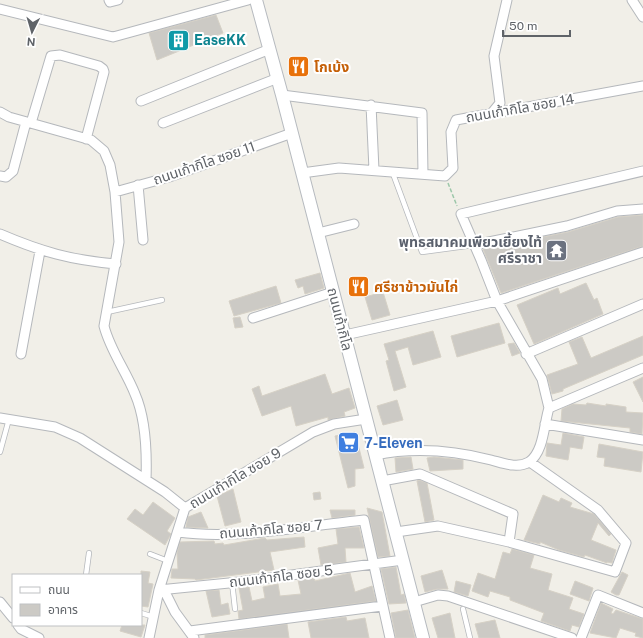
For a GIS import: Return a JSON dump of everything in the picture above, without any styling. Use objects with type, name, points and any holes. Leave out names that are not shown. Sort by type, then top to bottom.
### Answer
[{"type":"main road","name":"ถนนเก้ากิโล","points":[[256,0],[278,78],[423,638]]},
{"type":"street","points":[[109,0],[110,2],[118,0]]},
{"type":"street","points":[[0,9],[113,37],[220,4],[248,0]]},
{"type":"street","points":[[492,114],[500,103],[494,56],[507,0]]},
{"type":"street","points":[[632,0],[643,17]]},
{"type":"street","points":[[141,101],[270,49]]},
{"type":"street","points":[[0,176],[6,177],[13,171],[51,56],[60,55],[99,66],[103,69],[104,72],[86,139]]},
{"type":"street","points":[[163,123],[278,78]]},
{"type":"street","name":"ถนนเก้ากิโล ซอย 14","points":[[445,176],[453,168],[451,132],[456,120],[643,86]]},
{"type":"street","points":[[282,94],[422,113],[423,174]]},
{"type":"street","points":[[371,105],[374,170]]},
{"type":"street","points":[[0,112],[9,117],[91,140],[104,150],[110,165],[115,192],[119,242],[104,326],[107,338],[136,395],[142,423],[147,462],[146,480]]},
{"type":"street","name":"ถนนเก้ากิโล ซอย 11","points":[[115,192],[168,177],[292,133]]},
{"type":"street","points":[[302,173],[339,168],[445,176]]},
{"type":"street","points":[[375,455],[398,450],[435,450],[470,455],[514,466],[530,462],[539,450],[549,408],[542,379],[526,354],[497,301],[461,214],[643,171]]},
{"type":"street","points":[[138,185],[144,240]]},
{"type":"street","points":[[474,245],[567,226],[617,211],[643,209]]},
{"type":"street","points":[[318,233],[354,224]]},
{"type":"street","points":[[0,234],[40,251],[81,261],[116,264]]},
{"type":"street","points":[[21,354],[40,251]]},
{"type":"street","points":[[345,335],[497,301],[643,252]]},
{"type":"street","points":[[253,318],[333,292]]},
{"type":"street","points":[[526,354],[643,304]]},
{"type":"street","points":[[549,408],[643,368]]},
{"type":"street","points":[[4,418],[54,427],[80,438],[146,480],[185,508]]},
{"type":"street","name":"ถนนเก้ากิโล ซอย 9","points":[[149,638],[168,561],[185,508],[313,432],[334,424],[366,419]]},
{"type":"street","points":[[545,424],[643,440]]},
{"type":"street","points":[[396,532],[438,526],[509,542],[615,572],[626,543],[598,510],[530,462]]},
{"type":"street","points":[[382,481],[420,474],[513,514],[509,542]]},
{"type":"street","name":"ถนนเก้ากิโล ซอย 7","points":[[178,532],[195,534],[234,533],[364,520],[373,565]]},
{"type":"street","name":"ถนนเก้ากิโล ซอย 5","points":[[162,590],[373,565],[403,560]]},
{"type":"street","points":[[373,565],[390,638]]},
{"type":"street","points":[[162,590],[175,612],[192,634],[382,606]]},
{"type":"street","points":[[414,602],[438,595],[448,596],[572,638]]},
{"type":"street","points":[[581,638],[598,595],[643,613]]},
{"type":"street","points":[[0,602],[12,617]]},
{"type":"street","points":[[19,626],[21,629],[39,638]]},
{"type":"lane","points":[[392,171],[422,252],[474,245]]},
{"type":"lane","points":[[107,312],[162,300]]},
{"type":"lane","points":[[0,452],[4,418]]},
{"type":"lane","points":[[86,574],[89,553]]},
{"type":"lane","points":[[150,554],[168,561]]},
{"type":"lane","points":[[232,582],[235,609]]},
{"type":"lane","points":[[463,610],[470,638]]},
{"type":"lane","points":[[142,613],[154,617]]},
{"type":"path","points":[[445,176],[461,214]]},
{"type":"building","name":"EaseKK","points":[[216,15],[223,33],[157,60],[149,33]]},
{"type":"building","name":"พุทธสมาคมเพียวเยี้ยงไท้ ศรีราชา","points":[[643,215],[643,246],[501,293],[483,249],[568,232],[618,217]]},
{"type":"building","points":[[320,273],[324,288],[305,294],[303,286],[298,288],[295,280]]},
{"type":"building","points":[[586,283],[594,300],[597,298],[603,314],[534,344],[517,305],[558,288],[560,294]]},
{"type":"building","points":[[276,286],[281,303],[234,316],[229,301]]},
{"type":"building","points":[[383,292],[390,315],[372,320],[365,297]]},
{"type":"building","points":[[240,317],[243,327],[235,328],[233,318]]},
{"type":"building","points":[[499,323],[505,343],[457,357],[451,336]]},
{"type":"building","points":[[433,331],[441,357],[413,365],[408,347],[395,351],[406,387],[394,391],[386,361],[389,360],[384,344]]},
{"type":"building","points":[[643,336],[643,355],[563,389],[563,391],[552,394],[547,375],[578,364],[569,342],[582,337],[591,358]]},
{"type":"building","points":[[514,343],[520,353],[512,356],[508,344]]},
{"type":"building","points":[[325,374],[332,394],[349,388],[355,408],[344,412],[345,416],[328,420],[328,417],[296,426],[291,406],[262,416],[252,389],[259,386],[262,396]]},
{"type":"building","points":[[643,377],[643,402],[633,382]]},
{"type":"building","points":[[397,400],[403,420],[383,425],[377,406]]},
{"type":"building","points":[[587,403],[626,407],[626,412],[643,413],[642,434],[630,432],[630,428],[561,421],[562,409],[573,404],[586,405]]},
{"type":"building","points":[[355,432],[364,468],[355,469],[355,486],[348,488],[335,436]]},
{"type":"building","points":[[563,433],[584,437],[582,449],[570,447],[568,460],[546,456],[547,443],[561,445]]},
{"type":"building","points":[[599,444],[643,452],[641,472],[604,466],[605,458],[597,457]]},
{"type":"building","points":[[411,457],[413,469],[396,472],[395,458]]},
{"type":"building","points":[[434,457],[463,460],[463,469],[430,471],[427,458]]},
{"type":"building","points":[[419,480],[427,483],[434,520],[425,522],[417,481]]},
{"type":"building","points":[[233,489],[241,522],[225,526],[217,496]]},
{"type":"building","points":[[320,492],[321,499],[314,500],[313,493]]},
{"type":"building","points":[[543,495],[559,502],[561,498],[572,503],[570,507],[594,514],[611,534],[609,536],[598,523],[591,540],[616,550],[612,563],[607,563],[585,555],[584,557],[559,550],[540,542],[540,544],[524,540]]},
{"type":"building","points":[[153,502],[175,518],[167,531],[171,534],[165,545],[127,519],[135,509],[143,515]]},
{"type":"building","points":[[367,508],[382,512],[390,556],[378,557]]},
{"type":"building","points":[[330,510],[355,510],[355,515],[332,518]]},
{"type":"building","points":[[201,512],[208,528],[186,527],[188,517]]},
{"type":"building","points":[[359,527],[364,548],[345,548],[346,562],[321,565],[318,548],[338,544],[336,529]]},
{"type":"building","points":[[304,537],[305,547],[270,552],[274,570],[196,580],[171,578],[172,569],[178,569],[177,553],[180,542],[214,541],[215,544],[223,543],[224,545],[265,538],[267,540]]},
{"type":"building","points":[[512,549],[534,555],[530,568],[552,574],[548,590],[573,598],[569,609],[584,614],[579,627],[572,625],[570,631],[541,621],[544,613],[510,600],[510,597],[490,591],[488,597],[472,591],[478,573],[495,579],[503,552],[510,554]]},
{"type":"building","points":[[396,567],[401,595],[404,594],[406,603],[389,604],[381,569]]},
{"type":"building","points":[[442,570],[448,589],[437,589],[425,592],[421,576]]},
{"type":"building","points":[[141,571],[150,572],[148,583],[153,584],[148,607],[142,606]]},
{"type":"building","points":[[622,572],[628,575],[619,595],[616,595],[611,592]]},
{"type":"building","points":[[350,573],[355,592],[372,586],[376,601],[239,619],[238,611],[243,610],[239,588],[249,587],[252,601],[265,598],[263,587],[278,584],[280,596],[301,594],[298,580],[314,578],[315,581]]},
{"type":"building","points":[[456,581],[471,585],[468,596],[454,592]]},
{"type":"building","points":[[575,581],[593,588],[589,601],[570,594]]},
{"type":"building","points":[[219,590],[221,605],[228,603],[230,614],[212,617],[206,591]]},
{"type":"building","points":[[601,603],[613,609],[611,613],[613,614],[616,610],[643,619],[643,638],[635,636],[636,633],[620,628],[616,638],[590,633]]},
{"type":"building","points":[[408,610],[415,638],[396,638],[391,613]]},
{"type":"building","points":[[450,613],[455,638],[438,638],[432,618]]},
{"type":"building","points":[[346,617],[347,621],[365,618],[369,638],[311,638],[308,622]]},
{"type":"building","points":[[495,620],[500,638],[479,638],[475,624]]},
{"type":"building","points":[[287,624],[289,638],[205,638],[205,635]]},
{"type":"building","points":[[145,625],[141,637],[120,631],[122,626]]},
{"type":"place","name":"EaseKK","points":[[179,40]]},
{"type":"place","name":"โกเบ้ง","points":[[298,67]]},
{"type":"place","name":"พุทธสมาคมเพียวเยี้ยงไท้ ศรีราชา","points":[[557,250]]},
{"type":"place","name":"ศรีชาข้าวมันไก่","points":[[359,287]]},
{"type":"place","name":"7-Eleven","points":[[349,443]]}]
